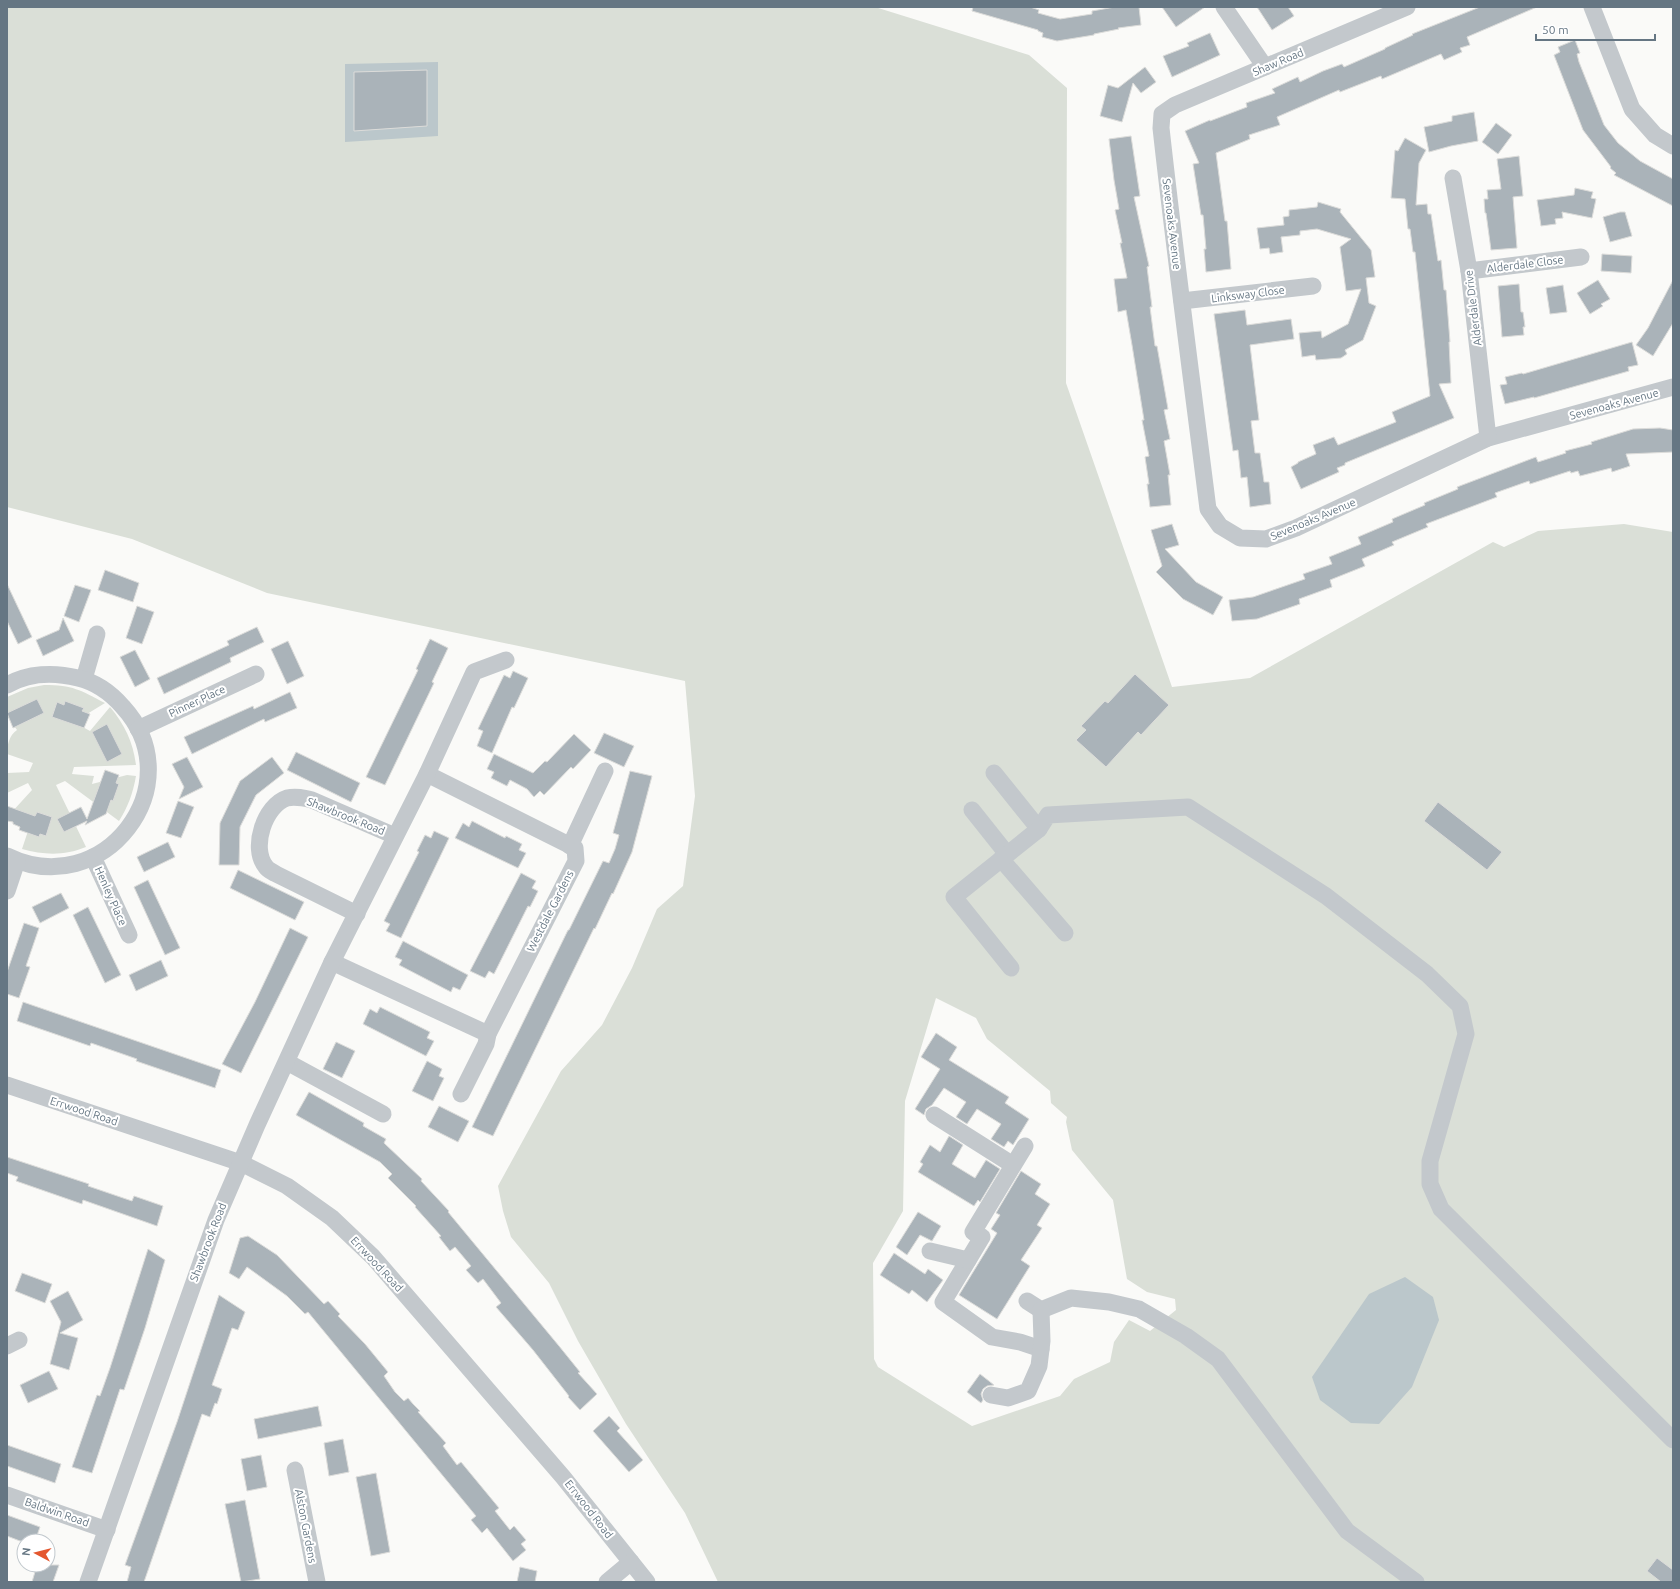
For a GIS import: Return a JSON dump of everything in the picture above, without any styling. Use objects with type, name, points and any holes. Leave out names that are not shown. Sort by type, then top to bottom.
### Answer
[{"type":"street","points":[[1224,7],[1265,67]]},
{"type":"street","name":"Shaw Road","points":[[1161,128],[1162,114],[1175,105],[1407,7]]},
{"type":"street","points":[[1592,7],[1632,109],[1655,135],[1673,146]]},
{"type":"street","name":"Sevenoaks Avenue","points":[[1161,128],[1172,231],[1208,509],[1220,526],[1240,538],[1266,539],[1296,528],[1488,438],[1673,388]]},
{"type":"street","name":"Alderdale Drive","points":[[1453,178],[1469,271],[1488,438]]},
{"type":"street","name":"Alderdale Close","points":[[1469,271],[1581,257]]},
{"type":"street","name":"Linksway Close","points":[[1182,301],[1313,286]]},
{"type":"street","points":[[84,679],[97,634]]},
{"type":"street","name":"Shawbrook Road","points":[[88,1582],[194,1278],[216,1220],[332,962],[427,774],[474,672],[506,660]]},
{"type":"street","points":[[7,890],[12,858],[32,865],[48,867],[63,866],[93,857],[109,847],[123,834],[134,819],[142,802],[148,765],[145,747],[138,729],[129,713],[116,699],[101,688],[84,679],[65,675],[47,674],[8,681]]},
{"type":"street","name":"Pinner Place","points":[[138,729],[256,674]]},
{"type":"street","points":[[427,774],[570,846],[605,771]]},
{"type":"street","points":[[994,773],[1039,829]]},
{"type":"street","name":"Shawbrook Road","points":[[357,914],[276,874],[265,867],[260,856],[260,842],[261,830],[267,816],[287,798],[298,797],[312,800],[395,836]]},
{"type":"street","points":[[1011,968],[954,897],[1039,829],[1048,814],[1188,808],[1326,896],[1427,974],[1460,1006],[1466,1034],[1430,1161],[1430,1184],[1441,1209],[1673,1440]]},
{"type":"street","points":[[972,810],[1004,857],[1065,933]]},
{"type":"street","name":"Westdale Gardens","points":[[461,1094],[486,1044],[488,1034],[576,861],[575,848],[570,846]]},
{"type":"street","name":"Henley Place","points":[[93,857],[129,935]]},
{"type":"street","points":[[332,962],[488,1034]]},
{"type":"street","points":[[287,1062],[383,1114]]},
{"type":"street","name":"Errwood Road","points":[[7,1085],[241,1163],[287,1186],[332,1218],[373,1257],[563,1477],[646,1582]]},
{"type":"street","points":[[934,1115],[1013,1165]]},
{"type":"street","points":[[1025,1146],[973,1232],[982,1237],[943,1302],[992,1337],[1020,1342],[1041,1349]]},
{"type":"street","points":[[930,1251],[968,1260]]},
{"type":"street","points":[[991,1395],[1008,1398],[1028,1391],[1039,1366],[1042,1340],[1034,1306],[1070,1298],[1109,1302],[1139,1309],[1186,1336],[1218,1359],[1347,1531],[1416,1582]]},
{"type":"street","name":"Alston Gardens","points":[[295,1470],[317,1582]]},
{"type":"street","name":"Baldwin Road","points":[[7,1495],[107,1530]]},
{"type":"street","points":[[607,1582],[631,1562]]},
{"type":"shaded area","points":[[7,7],[875,7],[1029,55],[1067,88],[1066,383],[1172,687],[1250,678],[1493,542],[1504,547],[1538,531],[1624,524],[1673,532],[1673,1582],[718,1582],[685,1513],[626,1424],[578,1341],[549,1283],[511,1237],[503,1211],[498,1186],[561,1071],[602,1025],[632,968],[657,909],[683,886],[695,796],[685,681],[267,593],[132,539],[7,507]],"holes":[[[936,998],[976,1018],[987,1039],[1050,1091],[1051,1103],[1067,1117],[1066,1122],[1072,1150],[1113,1200],[1127,1279],[1147,1292],[1175,1299],[1176,1310],[1150,1331],[1129,1320],[1114,1342],[1110,1362],[1074,1379],[1060,1396],[972,1426],[878,1367],[874,1359],[873,1263],[903,1211],[905,1101]]]},
{"type":"shaded area","points":[[438,62],[438,136],[345,142],[345,64]],"holes":[[[427,70],[427,126],[354,131],[354,72]]]},
{"type":"shaded area","points":[[44,685],[62,686],[76,689],[105,703],[74,722],[90,731],[110,707],[128,734],[136,765],[74,767],[72,774],[94,776],[92,784],[127,775],[136,776],[130,800],[119,821],[65,781],[56,785],[86,847],[70,852],[54,854],[22,849],[30,825],[11,813],[32,790],[28,783],[7,793],[7,773],[29,772],[33,763],[7,754],[10,738],[17,730],[7,716],[7,697],[28,688]]},
{"type":"shaded area","points":[[1405,1277],[1433,1297],[1439,1320],[1412,1387],[1379,1424],[1351,1423],[1320,1400],[1312,1377],[1369,1294]]},
{"type":"building","points":[[973,7],[1030,7],[1039,10],[1038,13],[1060,19],[1092,14],[1092,11],[1115,7],[1139,7],[1141,25],[1118,28],[1119,29],[1094,35],[1057,41],[1042,37],[1043,33],[1038,30],[972,11]]},
{"type":"building","points":[[1162,7],[1205,7],[1176,27]]},
{"type":"building","points":[[1257,7],[1288,7],[1294,16],[1272,30]]},
{"type":"building","points":[[1480,7],[1537,7],[1467,37],[1470,45],[1460,48],[1462,52],[1444,60],[1441,54],[1382,79],[1381,76],[1340,92],[1339,90],[1277,117],[1280,125],[1249,135],[1250,139],[1216,153],[1225,221],[1227,221],[1231,269],[1206,272],[1204,249],[1206,249],[1203,215],[1201,215],[1193,164],[1199,163],[1185,131],[1210,120],[1247,107],[1246,103],[1275,93],[1272,89],[1298,77],[1300,82],[1342,64],[1344,67],[1385,49],[1413,35],[1412,34]]},
{"type":"building","points":[[1210,33],[1220,55],[1172,77],[1163,56],[1189,46],[1187,43]]},
{"type":"building","points":[[1575,40],[1580,53],[1577,54],[1579,62],[1604,125],[1618,143],[1640,161],[1673,179],[1673,206],[1614,175],[1616,173],[1610,168],[1611,167],[1583,130],[1554,55],[1560,52],[1558,47]]},
{"type":"building","points":[[1145,67],[1156,82],[1141,93],[1133,83],[1122,122],[1100,116],[1108,85],[1118,88]]},
{"type":"building","points":[[427,70],[427,126],[354,131],[354,72]]},
{"type":"building","points":[[1474,112],[1478,141],[1429,152],[1424,127],[1452,121],[1452,116]]},
{"type":"building","points":[[1496,123],[1512,135],[1498,154],[1482,142]]},
{"type":"building","points":[[1131,136],[1140,196],[1134,197],[1149,266],[1147,267],[1152,307],[1150,307],[1155,346],[1157,346],[1168,409],[1164,410],[1170,439],[1164,441],[1170,475],[1168,475],[1171,505],[1150,507],[1147,484],[1149,484],[1145,457],[1149,456],[1142,420],[1144,420],[1126,310],[1118,312],[1114,279],[1127,278],[1115,210],[1119,209],[1109,139]]},
{"type":"building","points":[[1405,138],[1426,150],[1419,163],[1416,205],[1427,204],[1428,214],[1431,214],[1438,261],[1441,260],[1444,290],[1446,290],[1450,342],[1451,383],[1439,384],[1454,418],[1345,463],[1345,465],[1337,468],[1339,472],[1301,489],[1291,467],[1298,462],[1316,454],[1313,445],[1334,437],[1338,445],[1396,422],[1392,412],[1430,396],[1415,252],[1413,252],[1410,229],[1408,229],[1405,199],[1391,198],[1395,150],[1398,151]]},
{"type":"building","points":[[1519,156],[1523,196],[1513,197],[1517,248],[1491,250],[1484,199],[1488,199],[1487,190],[1501,189],[1497,159]]},
{"type":"building","points":[[1575,188],[1593,192],[1591,198],[1596,199],[1592,218],[1562,212],[1563,218],[1555,219],[1556,224],[1541,226],[1537,200],[1574,195]]},
{"type":"building","points":[[1318,202],[1341,209],[1340,212],[1371,250],[1375,277],[1366,278],[1369,303],[1376,306],[1363,340],[1345,350],[1347,354],[1341,358],[1316,360],[1315,355],[1302,357],[1299,333],[1321,331],[1322,338],[1348,324],[1361,289],[1346,291],[1340,247],[1351,239],[1317,229],[1300,231],[1300,235],[1281,237],[1283,252],[1270,254],[1269,248],[1260,249],[1257,228],[1284,225],[1283,217],[1289,216],[1289,210],[1317,207]]},
{"type":"building","points":[[1625,212],[1632,236],[1610,242],[1603,217]]},
{"type":"building","points":[[1602,254],[1632,256],[1631,273],[1601,271]]},
{"type":"building","points":[[1598,280],[1610,299],[1601,304],[1603,306],[1590,314],[1577,293]]},
{"type":"building","points":[[1673,280],[1673,323],[1653,356],[1636,345],[1648,328]]},
{"type":"building","points":[[1519,284],[1521,312],[1523,312],[1525,327],[1523,327],[1524,335],[1502,337],[1498,286]]},
{"type":"building","points":[[1563,285],[1567,312],[1550,314],[1546,288]]},
{"type":"building","points":[[1245,310],[1247,325],[1291,319],[1294,339],[1250,345],[1259,420],[1251,421],[1255,453],[1260,453],[1264,482],[1269,482],[1271,504],[1250,507],[1247,477],[1241,478],[1238,450],[1233,451],[1214,314]]},
{"type":"building","points":[[1632,342],[1638,365],[1628,367],[1629,371],[1534,398],[1505,404],[1500,385],[1507,384],[1505,377],[1523,374]]},
{"type":"building","points":[[1660,428],[1673,430],[1673,452],[1626,454],[1630,466],[1612,472],[1611,468],[1580,476],[1578,471],[1571,473],[1570,471],[1530,484],[1529,481],[1495,493],[1497,497],[1426,524],[1428,527],[1392,542],[1394,545],[1362,559],[1365,566],[1330,580],[1332,587],[1299,599],[1300,604],[1257,619],[1232,621],[1229,600],[1253,597],[1305,579],[1303,574],[1332,564],[1329,557],[1361,544],[1358,537],[1393,522],[1392,519],[1425,505],[1424,503],[1458,489],[1457,487],[1536,457],[1538,462],[1566,453],[1565,451],[1592,444],[1591,442],[1633,429]]},
{"type":"building","points":[[1172,524],[1179,545],[1165,549],[1196,582],[1223,597],[1213,615],[1183,599],[1156,572],[1162,566],[1151,530]]},
{"type":"building","points":[[105,570],[139,583],[133,602],[98,590]]},
{"type":"building","points":[[7,584],[32,637],[18,644],[7,621]]},
{"type":"building","points":[[75,585],[91,590],[79,622],[64,616]]},
{"type":"building","points":[[137,606],[154,612],[142,644],[126,638]]},
{"type":"building","points":[[63,618],[74,641],[43,656],[36,640],[59,630]]},
{"type":"building","points":[[257,627],[264,642],[230,658],[231,662],[164,694],[157,678],[229,645],[227,641]]},
{"type":"building","points":[[430,639],[448,648],[432,682],[434,683],[385,785],[366,777],[418,670],[416,669]]},
{"type":"building","points":[[288,641],[304,676],[287,684],[271,649]]},
{"type":"building","points":[[135,650],[150,679],[135,687],[120,657]]},
{"type":"building","points":[[513,671],[528,678],[514,708],[512,707],[492,753],[477,746],[483,731],[478,729],[504,675],[510,678]]},
{"type":"building","points":[[1135,674],[1169,705],[1141,735],[1138,732],[1106,767],[1076,740],[1086,730],[1081,726],[1105,701],[1108,703]]},
{"type":"building","points":[[290,692],[297,708],[265,722],[264,719],[192,754],[184,737],[253,706],[254,709]]},
{"type":"building","points":[[37,699],[44,713],[13,728],[7,713]]},
{"type":"building","points":[[65,701],[84,708],[82,711],[90,714],[84,728],[52,717],[57,702],[64,705]]},
{"type":"building","points":[[107,724],[122,754],[107,762],[92,732]]},
{"type":"building","points":[[604,733],[634,746],[624,767],[594,753]]},
{"type":"building","points":[[574,734],[591,750],[573,769],[571,767],[544,795],[540,791],[534,797],[527,789],[510,780],[507,786],[491,778],[494,772],[487,769],[494,754],[533,773],[545,761],[547,762]]},
{"type":"building","points":[[296,752],[360,783],[351,802],[287,770]]},
{"type":"building","points":[[187,757],[203,787],[179,799],[184,787],[172,764]]},
{"type":"building","points":[[272,757],[284,773],[256,795],[240,827],[239,865],[219,865],[220,823],[240,781]]},
{"type":"building","points":[[105,770],[119,775],[116,783],[119,784],[113,801],[111,800],[106,814],[85,825],[87,821],[64,832],[57,819],[81,807],[87,819]]},
{"type":"building","points":[[630,771],[652,776],[632,852],[613,894],[612,893],[595,929],[594,928],[493,1136],[472,1127],[603,861],[609,863],[619,835],[613,833]]},
{"type":"building","points":[[178,801],[194,807],[181,838],[166,833]]},
{"type":"building","points":[[1438,802],[1502,852],[1487,870],[1424,821]]},
{"type":"building","points":[[7,806],[35,816],[37,812],[52,817],[46,836],[40,834],[39,837],[19,830],[20,827],[13,824],[13,822],[7,821]]},
{"type":"building","points":[[472,821],[505,838],[506,836],[522,844],[519,850],[526,853],[518,868],[455,838],[463,823],[469,827]]},
{"type":"building","points":[[434,831],[449,838],[401,938],[386,931],[390,924],[384,921],[419,852],[417,851],[425,835],[431,838]]},
{"type":"building","points":[[168,842],[175,857],[144,872],[137,857]]},
{"type":"building","points":[[238,870],[304,902],[295,920],[230,888]]},
{"type":"building","points":[[521,873],[536,881],[532,888],[538,891],[530,907],[528,906],[494,974],[489,971],[485,978],[470,971]]},
{"type":"building","points":[[148,880],[180,948],[165,955],[134,887]]},
{"type":"building","points":[[61,893],[69,908],[40,923],[32,907]]},
{"type":"building","points":[[88,907],[121,975],[105,983],[73,915]]},
{"type":"building","points":[[24,923],[39,928],[26,966],[30,967],[19,998],[7,994],[7,972]]},
{"type":"building","points":[[290,928],[308,937],[241,1073],[222,1064],[255,1002]]},
{"type":"building","points":[[403,941],[468,975],[460,990],[453,987],[451,992],[399,965],[402,960],[395,957]]},
{"type":"building","points":[[161,960],[168,976],[136,991],[129,975]]},
{"type":"building","points":[[23,1002],[221,1070],[215,1088],[136,1061],[137,1059],[91,1043],[90,1046],[17,1021]]},
{"type":"building","points":[[380,1007],[430,1032],[427,1038],[434,1041],[426,1056],[363,1024],[370,1009],[377,1013]]},
{"type":"building","points":[[936,1033],[957,1047],[949,1060],[1009,1097],[1005,1103],[1029,1119],[1013,1145],[1008,1141],[1004,1147],[991,1139],[1001,1124],[977,1109],[967,1124],[956,1117],[966,1102],[944,1088],[932,1105],[926,1109],[924,1115],[915,1109],[940,1069],[921,1057]]},
{"type":"building","points":[[336,1042],[355,1051],[342,1078],[323,1069]]},
{"type":"building","points":[[427,1061],[442,1069],[439,1076],[444,1078],[433,1101],[412,1091]]},
{"type":"building","points":[[309,1092],[364,1123],[363,1126],[386,1139],[384,1143],[422,1179],[421,1181],[449,1211],[448,1212],[580,1372],[578,1373],[597,1394],[580,1410],[568,1397],[569,1396],[533,1350],[496,1307],[501,1303],[483,1279],[478,1283],[466,1270],[471,1266],[455,1247],[450,1251],[439,1237],[441,1236],[415,1207],[416,1206],[388,1178],[392,1174],[380,1162],[296,1115]]},
{"type":"building","points":[[439,1106],[469,1121],[458,1142],[428,1127]]},
{"type":"building","points":[[949,1136],[963,1145],[952,1164],[975,1178],[986,1160],[1000,1169],[980,1202],[978,1200],[974,1206],[918,1172],[923,1164],[920,1162],[930,1145],[940,1152]]},
{"type":"building","points":[[7,1157],[89,1184],[88,1186],[132,1201],[134,1196],[163,1206],[157,1226],[83,1200],[82,1204],[16,1181],[18,1177],[7,1173]]},
{"type":"building","points":[[1021,1171],[1041,1184],[1035,1194],[1050,1204],[1037,1225],[1042,1228],[1021,1260],[1030,1266],[997,1319],[959,1295],[997,1233],[991,1229],[1000,1215],[996,1213]]},
{"type":"building","points":[[918,1212],[941,1226],[932,1241],[920,1235],[907,1255],[896,1247]]},
{"type":"building","points":[[248,1236],[277,1255],[324,1304],[328,1301],[340,1314],[338,1316],[365,1344],[388,1372],[384,1376],[395,1392],[404,1401],[408,1398],[420,1411],[418,1412],[446,1443],[443,1446],[457,1465],[461,1462],[499,1508],[495,1511],[510,1530],[514,1526],[526,1540],[521,1544],[526,1550],[513,1561],[487,1528],[482,1533],[471,1520],[476,1516],[308,1312],[305,1314],[287,1296],[247,1267],[239,1279],[229,1273],[240,1238]]},
{"type":"building","points":[[148,1249],[165,1260],[145,1328],[124,1390],[120,1389],[92,1473],[72,1467],[97,1395],[100,1396],[110,1368]]},
{"type":"building","points":[[894,1253],[925,1274],[928,1269],[943,1280],[927,1302],[912,1290],[909,1294],[880,1275]]},
{"type":"building","points":[[22,1273],[52,1284],[45,1303],[15,1291]]},
{"type":"building","points":[[68,1291],[83,1320],[60,1333],[78,1338],[69,1370],[50,1364],[61,1322],[50,1301]]},
{"type":"building","points":[[219,1295],[245,1312],[238,1330],[232,1328],[212,1385],[222,1389],[217,1404],[215,1403],[210,1417],[202,1414],[144,1582],[127,1582],[131,1567],[125,1565],[177,1422]]},
{"type":"building","points":[[49,1371],[58,1389],[28,1403],[20,1385]]},
{"type":"building","points":[[980,1374],[994,1385],[987,1386],[983,1389],[981,1394],[983,1400],[981,1403],[967,1392]]},
{"type":"building","points":[[318,1406],[322,1426],[258,1439],[254,1419]]},
{"type":"building","points":[[609,1416],[620,1428],[617,1431],[643,1460],[629,1472],[593,1431]]},
{"type":"building","points":[[343,1439],[349,1472],[329,1476],[324,1443]]},
{"type":"building","points":[[7,1445],[61,1464],[55,1483],[7,1466]]},
{"type":"building","points":[[261,1455],[267,1487],[247,1491],[241,1459]]},
{"type":"building","points":[[376,1473],[390,1552],[371,1556],[356,1477]]},
{"type":"building","points":[[245,1500],[260,1579],[241,1582],[225,1504]]},
{"type":"building","points":[[7,1515],[40,1527],[38,1533],[16,1533],[16,1539],[7,1536]]},
{"type":"building","points":[[1657,1558],[1673,1570],[1673,1582],[1661,1582],[1647,1571]]},
{"type":"building","points":[[56,1565],[59,1565],[53,1582],[32,1582],[35,1573],[56,1573]]},
{"type":"building","points":[[520,1567],[537,1571],[535,1582],[517,1582]]}]
